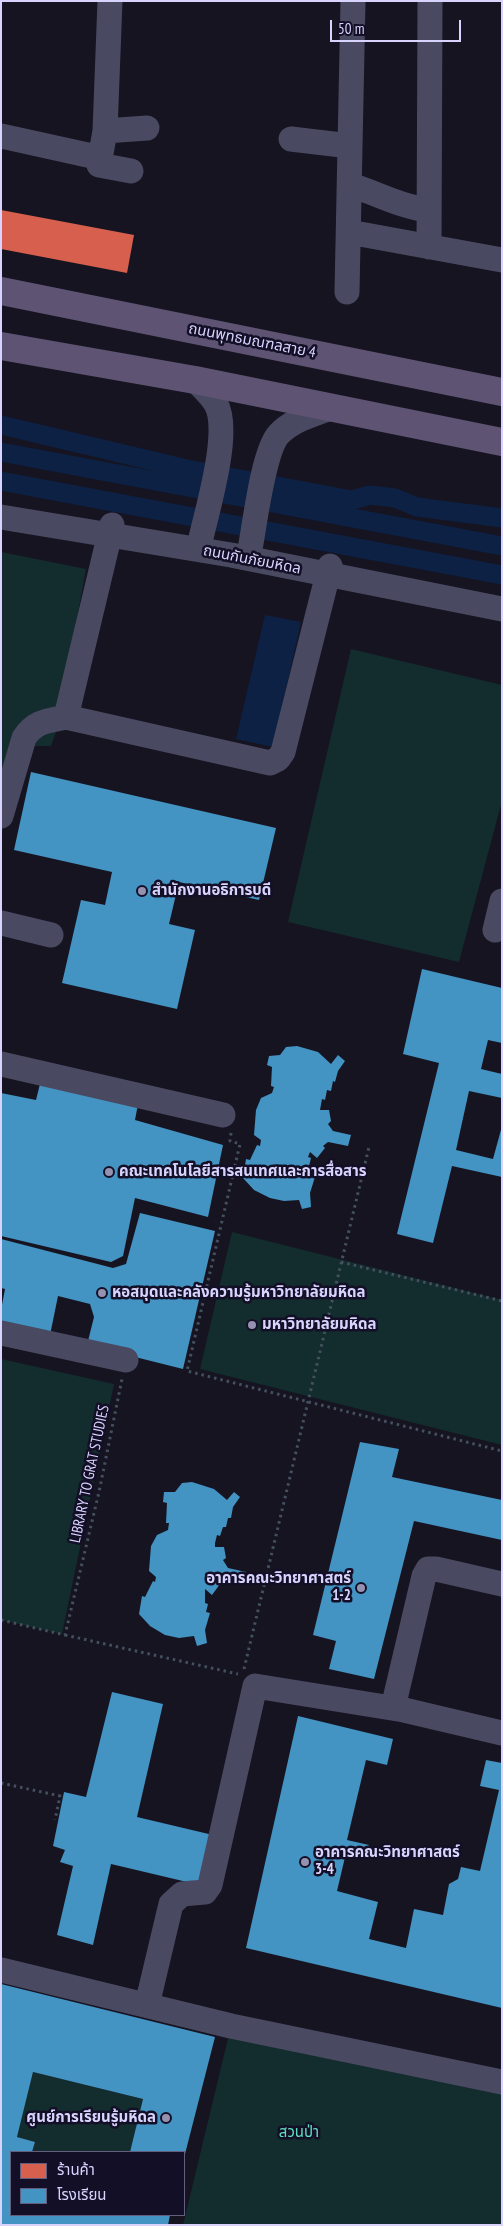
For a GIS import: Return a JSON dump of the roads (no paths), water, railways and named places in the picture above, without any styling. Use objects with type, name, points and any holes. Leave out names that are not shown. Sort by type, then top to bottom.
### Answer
[{"type":"main road","name":"ถนนพุทธมณฑลสาย 4","points":[[1,291],[502,392]]},
{"type":"main road","points":[[1,346],[195,380],[502,442]]},
{"type":"street","points":[[110,1],[105,131],[99,165],[131,171]]},
{"type":"street","points":[[347,292],[353,1]]},
{"type":"street","points":[[429,247],[430,1]]},
{"type":"street","points":[[105,131],[147,128]]},
{"type":"street","points":[[1,136],[101,158]]},
{"type":"street","points":[[291,139],[350,146]]},
{"type":"street","points":[[350,185],[375,192],[408,206],[429,210]]},
{"type":"street","points":[[349,232],[502,260]]},
{"type":"street","points":[[195,380],[216,404],[221,439],[203,529]]},
{"type":"street","points":[[252,540],[270,449],[278,434],[293,422],[330,408]]},
{"type":"street","name":"ถนนกันภัยมหิดล","points":[[1,506],[231,555],[502,595]]},
{"type":"street","name":"ถนนกันภัยมหิดล","points":[[1,517],[111,530],[203,529],[252,540],[329,570],[502,609]]},
{"type":"street","points":[[66,717],[111,530]]},
{"type":"street","points":[[1,816],[24,738],[31,728],[45,721],[66,717],[270,763],[278,759],[283,752],[329,570]]},
{"type":"street","points":[[495,930],[502,901]]},
{"type":"street","points":[[1,923],[51,935]]},
{"type":"street","points":[[1,1064],[228,1119]]},
{"type":"street","points":[[1,1333],[126,1360]]},
{"type":"street","points":[[404,1710],[398,1706],[395,1699],[424,1576],[428,1569],[436,1569],[502,1584]]},
{"type":"street","points":[[147,2006],[171,1904],[182,1894],[205,1892],[210,1885],[254,1686],[404,1710],[502,1733]]},
{"type":"street","points":[[1,1970],[231,2026],[502,2082]]},
{"type":"water","points":[[265,615],[301,622],[273,747],[236,739]]},
{"type":"waterway","points":[[1,425],[187,469],[352,500],[370,495],[395,498],[417,507],[502,518]]},
{"type":"waterway","points":[[1,452],[502,546]]},
{"type":"waterway","points":[[1,481],[502,575]]},
{"type":"place","name":"สำนักงานอธิการบดี","points":[[142,891]]},
{"type":"place","name":"คณะเทคโนโลยีสารสนเทศและการสื่อสาร","points":[[109,1172]]},
{"type":"place","name":"หอสมุดและคลังความรู้มหาวิทยาลัยมหิดล","points":[[102,1293]]},
{"type":"place","name":"มหาวิทยาลัยมหิดล","points":[[252,1325]]},
{"type":"place","name":"อาคารคณะวิทยาศาสตร์ 1-2","points":[[361,1588]]},
{"type":"place","name":"อาคารคณะวิทยาศาสตร์ 3-4","points":[[305,1862]]},
{"type":"place","name":"ศูนย์การเรียนรู้มหิดล","points":[[166,2118]]},
{"type":"park label","name":"สวนป่า","points":[[299,2133]]}]
